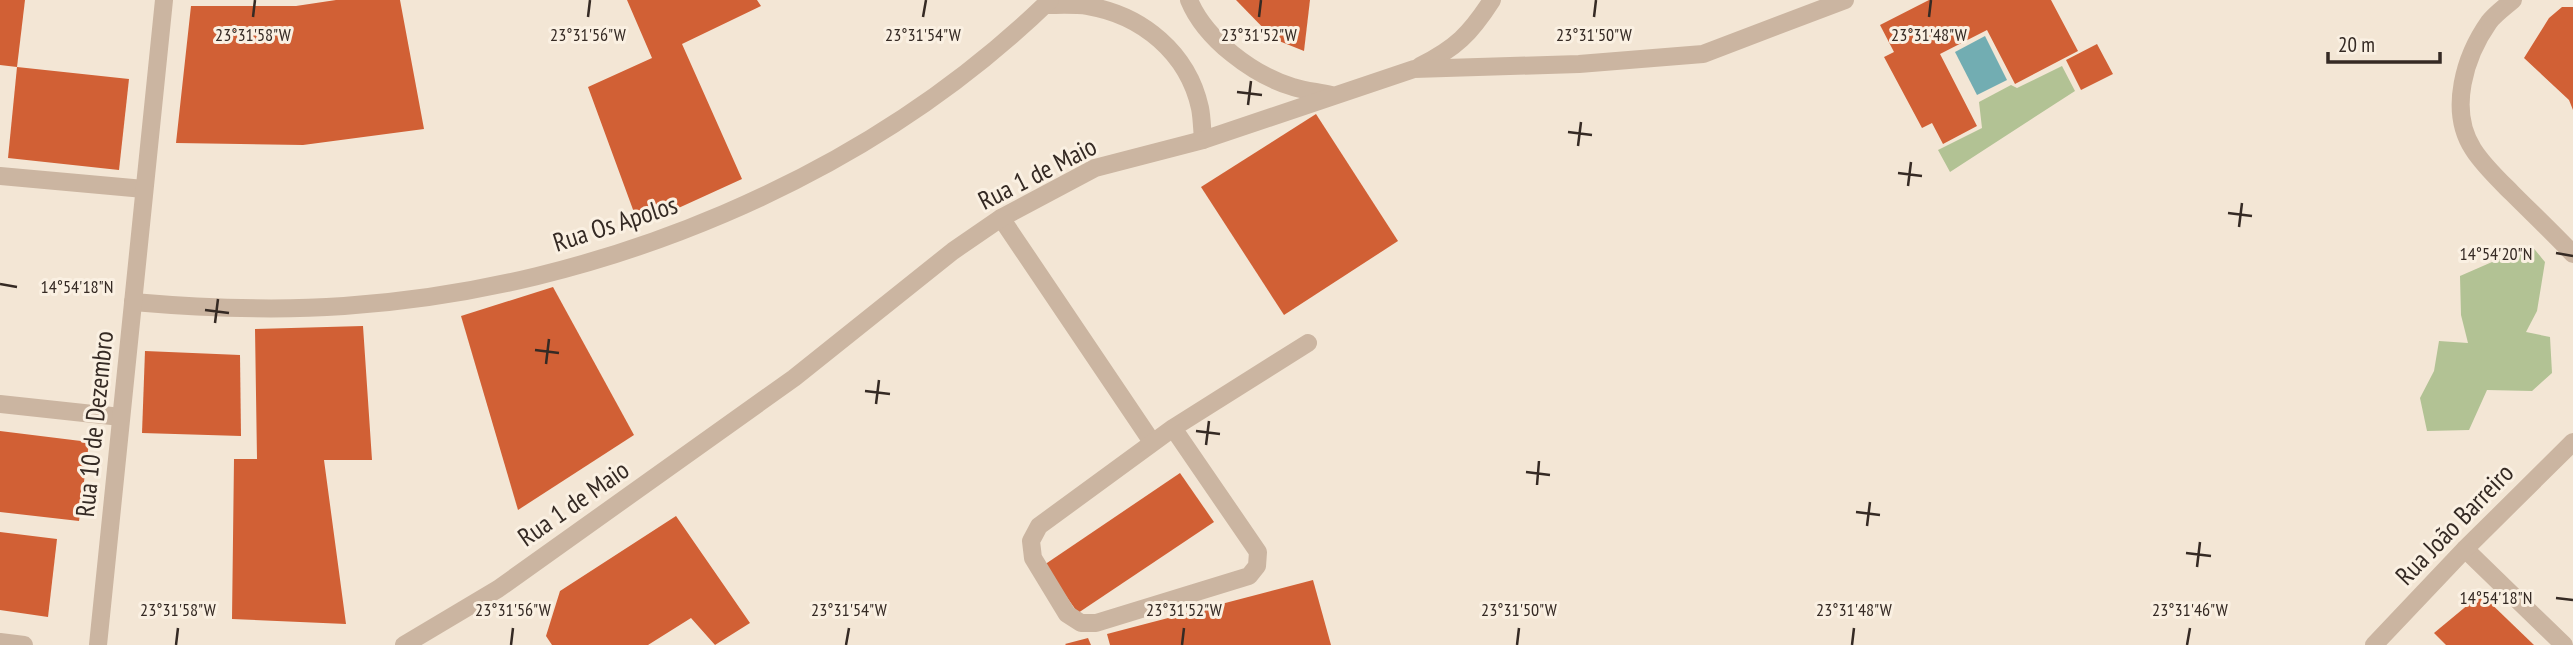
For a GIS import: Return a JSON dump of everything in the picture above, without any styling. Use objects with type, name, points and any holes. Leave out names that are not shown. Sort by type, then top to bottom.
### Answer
[{"type":"street","name":"Rua 10 de Dezembro","points":[[98,645],[164,0]]},
{"type":"street","points":[[1189,0],[1218,42],[1252,69],[1292,87],[1334,95]]},
{"type":"street","points":[[1414,69],[1448,52],[1474,28],[1492,0]]},
{"type":"street","name":"Rua 1 de Maio","points":[[404,645],[498,589],[794,378],[953,251],[1001,218],[1095,168],[1203,140],[1414,69],[1580,64],[1703,54],[1845,0]]},
{"type":"street","points":[[2513,0],[2490,20],[2463,74],[2461,101],[2464,127],[2472,147],[2491,171],[2573,254]]},
{"type":"street","points":[[1047,3],[1086,6],[1118,13],[1147,28],[1171,50],[1189,77],[1200,108],[1203,140]]},
{"type":"street","name":"Rua Os Apolos","points":[[133,302],[215,308],[345,306],[415,299],[485,288],[622,252],[753,201],[816,169],[936,94],[992,51],[1047,3]]},
{"type":"street","points":[[0,176],[144,189]]},
{"type":"street","points":[[1001,218],[1152,442]]},
{"type":"street","points":[[1173,428],[1258,552],[1257,566],[1249,576],[1096,622],[1081,623],[1067,614],[1033,558],[1031,541],[1039,526],[1152,442],[1173,428],[1307,343]]},
{"type":"street","points":[[0,404],[121,417]]},
{"type":"street","name":"Rua João Barreiro","points":[[2374,645],[2465,549],[2573,442]]},
{"type":"street","points":[[2465,549],[2564,645]]},
{"type":"street","points":[[0,642],[24,645]]},
{"type":"green space","points":[[2062,66],[2075,91],[1950,172],[1938,150],[1982,128],[1979,102],[2011,85],[2017,88]]},
{"type":"green space","points":[[2531,245],[2545,262],[2537,311],[2526,332],[2550,337],[2552,373],[2532,391],[2487,390],[2469,430],[2427,431],[2420,398],[2434,371],[2439,341],[2468,343],[2461,315],[2460,276]]},
{"type":"water","points":[[1985,36],[2007,80],[1977,95],[1955,52]]},
{"type":"building","points":[[0,0],[25,0],[17,67],[0,65]]},
{"type":"building","points":[[336,0],[400,0],[424,129],[303,145],[176,143],[191,6],[296,6]]},
{"type":"building","points":[[627,0],[757,0],[761,6],[682,44],[742,179],[639,226],[588,87],[652,58]]},
{"type":"building","points":[[1236,0],[1310,0],[1304,51],[1274,39]]},
{"type":"building","points":[[1929,0],[2051,0],[2078,51],[2015,84],[1987,30],[1940,54],[1977,126],[1943,144],[1932,123],[1922,128],[1884,57],[1894,52],[1880,25]]},
{"type":"building","points":[[2562,7],[2573,7],[2573,110],[2569,100],[2524,58],[2549,18]]},
{"type":"building","points":[[2097,44],[2113,74],[2081,90],[2066,60]]},
{"type":"building","points":[[17,67],[129,79],[119,170],[8,158]]},
{"type":"building","points":[[1316,114],[1398,241],[1284,315],[1201,187]]},
{"type":"building","points":[[553,287],[634,435],[518,510],[461,316]]},
{"type":"building","points":[[363,326],[372,460],[324,460],[346,624],[232,619],[234,459],[257,459],[255,329]]},
{"type":"building","points":[[145,351],[240,355],[241,436],[142,433]]},
{"type":"building","points":[[0,431],[89,442],[79,521],[0,512]]},
{"type":"building","points":[[1180,473],[1214,522],[1078,613],[1044,565]]},
{"type":"building","points":[[676,516],[750,623],[715,645],[691,618],[648,645],[552,645],[546,636],[560,591]]},
{"type":"building","points":[[0,532],[57,539],[48,617],[0,610]]},
{"type":"building","points":[[1313,580],[1331,645],[1110,645],[1107,634]]},
{"type":"building","points":[[2481,594],[2534,645],[2446,645],[2434,633]]},
{"type":"building","points":[[1088,638],[1091,645],[1065,644]]}]
